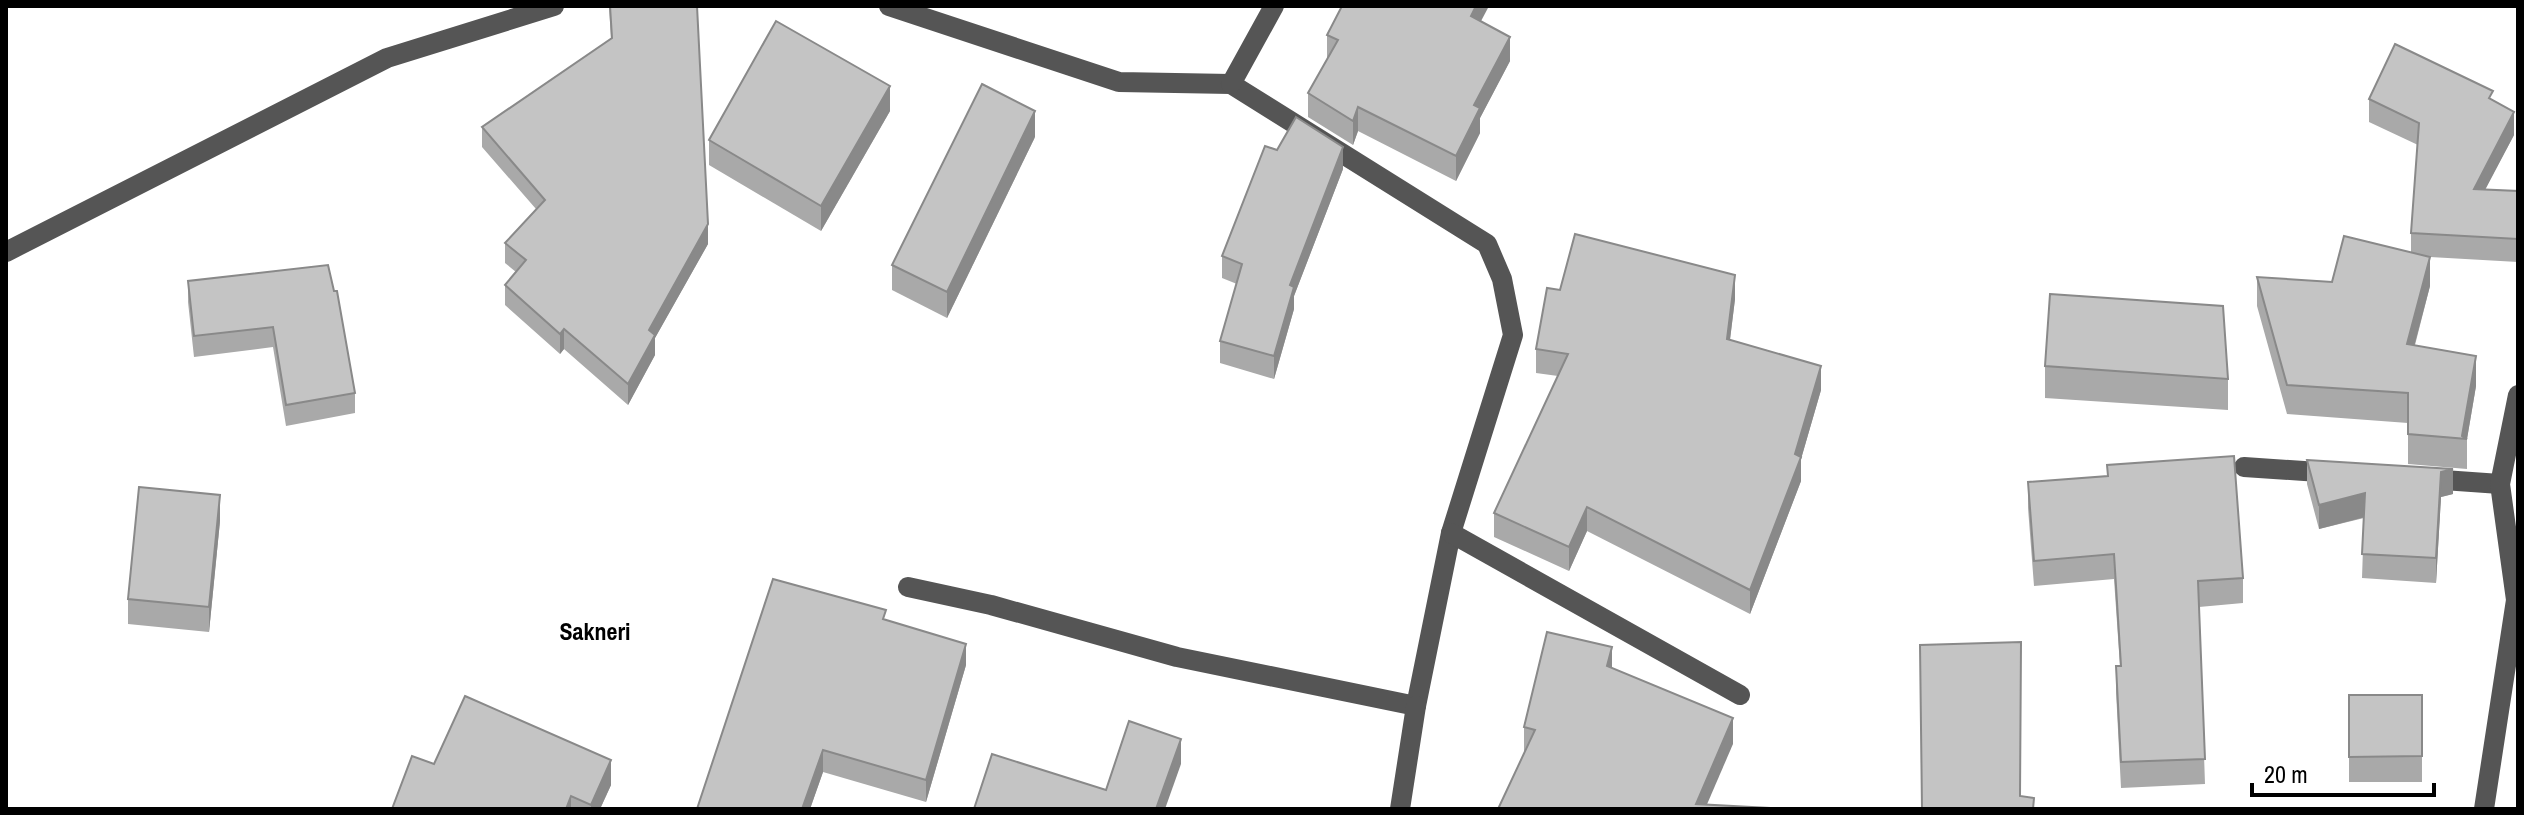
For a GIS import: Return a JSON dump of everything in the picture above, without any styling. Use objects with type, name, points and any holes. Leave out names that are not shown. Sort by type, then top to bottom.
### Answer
[{"type":"street","points":[[6,252],[387,58],[554,6]]},
{"type":"street","points":[[889,6],[1119,82],[1231,84],[1487,244],[1502,279],[1513,335],[1451,533],[1416,706],[1400,809]]},
{"type":"street","points":[[1231,84],[1274,6]]},
{"type":"street","points":[[2484,809],[2515,637],[2516,600],[2500,484],[2518,395]]},
{"type":"street","points":[[2244,467],[2350,474]]},
{"type":"street","points":[[2410,478],[2500,484]]},
{"type":"street","points":[[1451,533],[1740,695]]},
{"type":"street","points":[[908,587],[991,605],[1177,657],[1416,706]]},
{"type":"building","points":[[610,6],[697,6],[708,224],[649,330],[655,335],[628,384],[564,329],[560,334],[505,285],[526,260],[505,243],[545,200],[482,127],[612,38]]},
{"type":"building","points":[[1342,6],[1476,6],[1471,16],[1510,37],[1474,105],[1480,108],[1456,156],[1358,107],[1353,121],[1308,93],[1338,40],[1327,35]]},
{"type":"building","points":[[776,21],[890,86],[821,206],[709,140]]},
{"type":"building","points":[[2395,44],[2493,91],[2489,98],[2514,112],[2474,189],[2518,191],[2518,239],[2411,233],[2419,123],[2369,99]]},
{"type":"building","points":[[982,84],[1035,111],[947,292],[892,265]]},
{"type":"building","points":[[1296,117],[1343,147],[1290,285],[1294,287],[1274,356],[1220,341],[1242,264],[1222,256],[1265,146],[1277,150]]},
{"type":"building","points":[[1575,234],[1735,275],[1727,339],[1821,366],[1795,454],[1801,457],[1750,590],[1587,507],[1569,547],[1494,513],[1568,354],[1536,349],[1547,288],[1560,290]]},
{"type":"building","points":[[2344,236],[2430,257],[2407,344],[2476,356],[2462,436],[2467,439],[2408,434],[2408,393],[2287,385],[2257,277],[2332,282]]},
{"type":"building","points":[[328,265],[334,291],[337,291],[355,393],[286,405],[273,327],[194,336],[188,281]]},
{"type":"building","points":[[2050,294],[2223,306],[2228,379],[2045,366]]},
{"type":"building","points":[[2234,456],[2243,578],[2198,581],[2205,759],[2121,762],[2116,666],[2121,666],[2114,554],[2034,561],[2028,482],[2108,476],[2107,465]]},
{"type":"building","points":[[2307,460],[2453,469],[2441,472],[2436,558],[2362,554],[2365,493],[2319,505]]},
{"type":"building","points":[[139,487],[220,495],[209,607],[128,599]]},
{"type":"building","points":[[773,579],[886,610],[883,619],[966,644],[926,780],[823,750],[802,809],[697,809]]},
{"type":"building","points":[[1547,632],[1612,647],[1607,666],[1733,718],[1696,804],[1788,809],[1498,809],[1535,730],[1524,727]]},
{"type":"building","points":[[2021,642],[2020,796],[2034,798],[2033,809],[1922,809],[1920,645]]},
{"type":"building","points":[[2349,695],[2422,695],[2422,756],[2349,757]]},
{"type":"building","points":[[465,696],[611,760],[591,805],[571,796],[566,809],[392,809],[412,756],[434,764]]},
{"type":"building","points":[[1129,721],[1181,739],[1156,809],[974,809],[992,754],[1106,790]]},
{"type":"district","name":"Sakneri","points":[[595,631]]}]
